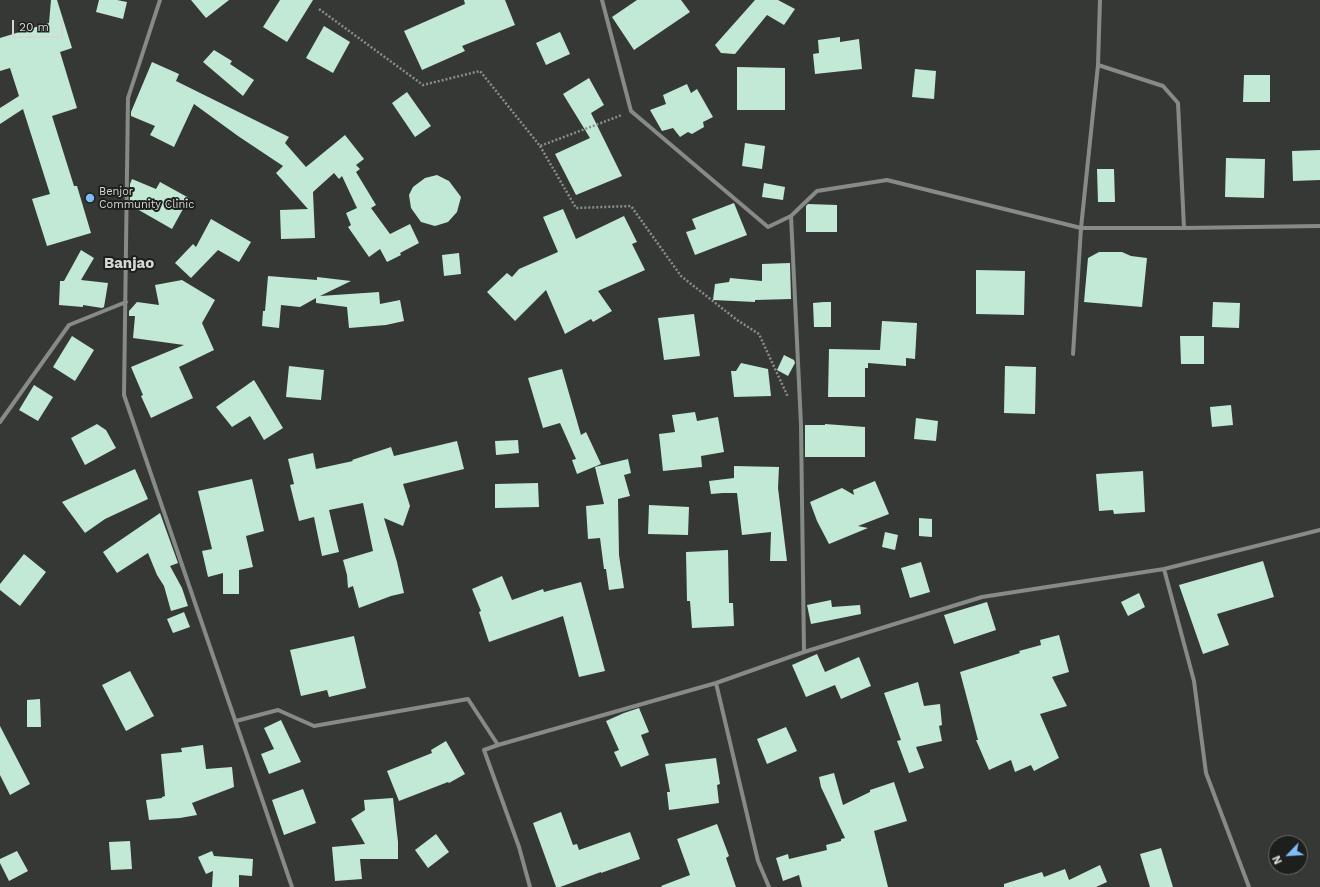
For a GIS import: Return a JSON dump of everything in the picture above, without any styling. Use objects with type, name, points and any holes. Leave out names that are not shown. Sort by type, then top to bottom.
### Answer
[{"type":"street","points":[[160,0],[128,98],[124,395],[292,887]]},
{"type":"street","points":[[602,0],[631,111],[768,227],[791,216],[817,192],[887,180],[1081,228],[1320,226]]},
{"type":"street","points":[[1072,354],[1081,228],[1098,65],[1100,0]]},
{"type":"street","points":[[1098,65],[1164,86],[1178,103],[1184,228]]},
{"type":"street","points":[[791,216],[801,425],[804,652]]},
{"type":"street","points":[[0,422],[69,325],[126,302]]},
{"type":"street","points":[[530,887],[519,847],[484,750],[716,683],[804,652],[982,597],[1164,569],[1320,530]]},
{"type":"street","points":[[1164,569],[1194,681],[1206,773],[1249,887]]},
{"type":"street","points":[[716,683],[758,861],[769,887]]},
{"type":"street","points":[[236,721],[278,710],[314,726],[468,699],[498,745]]},
{"type":"path","points":[[319,9],[423,85],[480,71],[540,146],[576,208],[631,206],[681,276],[737,320],[759,334],[788,397]]},
{"type":"path","points":[[540,146],[631,111]]},
{"type":"building","points":[[51,0],[57,0],[72,48],[60,52],[77,108],[52,116],[74,186],[77,186],[91,233],[47,246],[32,199],[50,194],[23,109],[0,124],[0,108],[19,96],[10,68],[0,71],[0,38],[49,23]]},
{"type":"building","points":[[99,0],[117,0],[127,2],[123,19],[96,12]]},
{"type":"building","points":[[191,0],[229,0],[206,18]]},
{"type":"building","points":[[280,0],[313,0],[287,42],[263,27]]},
{"type":"building","points":[[464,0],[505,0],[515,25],[462,46],[465,51],[422,70],[404,31],[465,4]]},
{"type":"building","points":[[637,0],[681,0],[690,12],[634,50],[612,17]]},
{"type":"building","points":[[755,0],[778,0],[795,9],[784,25],[767,15],[735,54],[721,53],[715,45]]},
{"type":"building","points":[[324,26],[350,42],[333,73],[306,58]]},
{"type":"building","points":[[560,32],[570,54],[546,65],[536,43]]},
{"type":"building","points":[[840,37],[840,42],[859,39],[862,69],[815,74],[813,54],[819,53],[818,40]]},
{"type":"building","points":[[214,50],[232,61],[230,64],[254,80],[243,96],[203,62]]},
{"type":"building","points":[[152,62],[179,74],[176,81],[289,137],[285,143],[306,167],[345,135],[364,159],[356,165],[360,169],[356,172],[376,205],[371,208],[390,234],[410,224],[419,243],[387,262],[380,249],[369,257],[348,227],[351,225],[346,213],[357,208],[342,176],[339,179],[334,173],[313,192],[315,238],[281,239],[280,210],[308,209],[276,173],[283,166],[194,104],[174,147],[150,135],[155,126],[131,116],[131,112]]},
{"type":"building","points":[[737,67],[785,68],[785,110],[737,110]]},
{"type":"building","points":[[915,69],[936,71],[934,99],[912,97]]},
{"type":"building","points":[[1244,75],[1270,75],[1270,102],[1243,102]]},
{"type":"building","points":[[589,78],[604,105],[591,113],[622,176],[576,195],[555,154],[590,138],[563,94]]},
{"type":"building","points":[[687,84],[691,93],[697,89],[713,117],[703,122],[704,127],[692,134],[688,132],[680,137],[673,128],[662,131],[650,110],[666,104],[663,95]]},
{"type":"building","points":[[407,92],[431,126],[415,137],[392,103]]},
{"type":"building","points":[[745,143],[765,146],[762,169],[742,166]]},
{"type":"building","points":[[1320,150],[1320,180],[1293,181],[1292,151]]},
{"type":"building","points":[[1226,158],[1265,159],[1264,198],[1225,197]]},
{"type":"building","points":[[1097,169],[1114,169],[1115,202],[1098,202]]},
{"type":"building","points":[[437,175],[449,181],[461,197],[457,212],[448,222],[435,226],[421,222],[411,208],[409,195],[413,187],[425,178]]},
{"type":"building","points":[[132,179],[156,189],[160,182],[189,198],[172,229],[130,205],[130,184]]},
{"type":"building","points":[[764,183],[785,187],[783,200],[762,197]]},
{"type":"building","points":[[734,203],[747,235],[695,255],[686,232],[696,229],[692,219]]},
{"type":"building","points":[[808,204],[837,205],[837,232],[806,232],[806,206]]},
{"type":"building","points":[[563,209],[576,239],[624,216],[637,242],[632,244],[645,270],[598,291],[612,311],[593,322],[591,319],[565,334],[546,290],[515,321],[487,292],[507,273],[512,277],[519,269],[558,252],[543,217]]},
{"type":"building","points":[[211,219],[251,242],[239,262],[218,250],[191,278],[175,263],[193,244],[196,247]]},
{"type":"building","points":[[81,250],[94,258],[81,280],[108,283],[104,307],[102,308],[83,305],[83,307],[59,305],[60,281],[64,281]]},
{"type":"building","points":[[1099,252],[1122,252],[1131,256],[1147,258],[1142,307],[1084,302],[1088,258]]},
{"type":"building","points":[[459,253],[461,274],[444,276],[442,255]]},
{"type":"building","points":[[790,263],[791,299],[755,300],[755,302],[713,300],[715,284],[729,282],[730,278],[762,281],[762,264]]},
{"type":"building","points":[[976,270],[1025,271],[1024,315],[976,314]]},
{"type":"building","points":[[268,276],[317,280],[317,277],[351,281],[320,296],[379,292],[380,304],[400,300],[404,321],[386,325],[349,328],[347,307],[316,303],[316,298],[300,307],[281,305],[279,328],[262,326]]},
{"type":"building","points":[[182,280],[215,300],[202,323],[214,350],[179,367],[193,398],[151,418],[141,396],[143,395],[131,367],[184,345],[133,338],[135,316],[129,316],[129,311],[137,302],[159,305],[155,285]]},
{"type":"building","points":[[831,302],[831,327],[814,327],[813,303]]},
{"type":"building","points":[[1213,302],[1240,303],[1239,328],[1212,327]]},
{"type":"building","points":[[694,314],[700,356],[664,360],[658,318]]},
{"type":"building","points":[[882,321],[917,323],[915,359],[906,358],[906,366],[868,363],[868,368],[865,368],[865,397],[828,397],[829,349],[880,350]]},
{"type":"building","points":[[72,336],[94,350],[75,381],[53,367]]},
{"type":"building","points":[[1180,336],[1204,336],[1204,364],[1181,364]]},
{"type":"building","points":[[784,355],[794,360],[795,363],[788,376],[777,370]]},
{"type":"building","points":[[741,363],[768,369],[771,396],[734,397],[731,371],[736,371]]},
{"type":"building","points":[[289,366],[324,370],[321,400],[286,397]]},
{"type":"building","points":[[1005,366],[1036,367],[1035,414],[1004,413]]},
{"type":"building","points":[[562,369],[581,435],[586,432],[601,464],[577,474],[572,460],[576,459],[560,423],[543,428],[528,378]]},
{"type":"building","points":[[254,380],[283,428],[264,440],[250,416],[232,427],[216,407]]},
{"type":"building","points":[[34,385],[53,397],[38,421],[19,410]]},
{"type":"building","points":[[1231,405],[1233,425],[1212,427],[1210,407]]},
{"type":"building","points":[[695,412],[697,421],[718,417],[724,452],[701,456],[702,467],[663,471],[659,434],[675,432],[672,415]]},
{"type":"building","points":[[916,418],[938,421],[936,441],[914,439]]},
{"type":"building","points":[[97,424],[106,430],[116,448],[85,465],[71,438]]},
{"type":"building","points":[[825,424],[865,427],[865,457],[805,457],[805,425]]},
{"type":"building","points":[[518,440],[519,453],[496,455],[495,441]]},
{"type":"building","points":[[457,441],[464,469],[403,484],[410,506],[403,526],[384,518],[397,562],[404,593],[391,596],[359,608],[353,586],[348,588],[347,575],[343,560],[373,551],[363,503],[329,510],[339,552],[322,556],[314,517],[299,521],[290,485],[294,484],[288,459],[313,453],[316,469],[353,461],[352,460],[391,447],[394,456]]},
{"type":"building","points":[[628,459],[631,473],[624,475],[630,496],[618,499],[619,555],[624,588],[609,590],[606,569],[604,569],[600,538],[588,539],[586,506],[604,504],[595,467]]},
{"type":"building","points":[[734,466],[779,467],[778,488],[787,561],[770,561],[771,532],[742,535],[737,493],[711,494],[709,481],[734,478]]},
{"type":"building","points":[[135,469],[148,499],[105,519],[85,533],[62,502]]},
{"type":"building","points":[[1143,471],[1145,512],[1114,514],[1113,510],[1099,511],[1096,474]]},
{"type":"building","points":[[252,479],[264,531],[246,536],[253,567],[239,570],[239,594],[223,594],[223,573],[208,577],[202,551],[212,549],[198,491]]},
{"type":"building","points":[[875,481],[889,514],[858,526],[868,528],[829,544],[817,521],[810,502],[842,488],[854,495],[853,490]]},
{"type":"building","points":[[538,483],[539,507],[495,508],[495,484]]},
{"type":"building","points":[[649,505],[689,507],[688,535],[648,534]]},
{"type":"building","points":[[160,513],[178,563],[170,566],[182,588],[188,606],[171,611],[164,586],[157,575],[148,553],[117,573],[103,552]]},
{"type":"building","points":[[919,518],[932,519],[932,537],[919,536]]},
{"type":"building","points":[[885,532],[898,535],[895,550],[882,547]]},
{"type":"building","points":[[728,550],[729,603],[733,603],[734,626],[692,628],[690,601],[687,601],[686,552]]},
{"type":"building","points":[[24,554],[46,572],[20,606],[0,590],[0,584]]},
{"type":"building","points":[[1263,561],[1274,597],[1217,614],[1229,645],[1203,654],[1179,585]]},
{"type":"building","points":[[921,562],[930,592],[910,598],[901,568]]},
{"type":"building","points":[[502,576],[512,600],[543,589],[544,592],[581,582],[605,671],[579,677],[563,616],[489,642],[479,612],[481,611],[472,589]]},
{"type":"building","points":[[1139,593],[1145,607],[1128,616],[1121,602]]},
{"type":"building","points":[[831,600],[832,607],[860,605],[861,614],[811,624],[807,605]]},
{"type":"building","points":[[987,602],[996,630],[954,644],[944,615]]},
{"type":"building","points":[[184,612],[190,627],[173,633],[167,619]]},
{"type":"building","points":[[1059,635],[1069,672],[1052,677],[1067,706],[1040,714],[1059,758],[1034,771],[1031,765],[1015,772],[1011,760],[989,770],[976,740],[978,740],[960,672],[1020,653],[1019,651],[1041,645],[1040,640]]},
{"type":"building","points":[[354,636],[366,688],[329,697],[327,690],[301,696],[290,650]]},
{"type":"building","points":[[817,654],[825,672],[859,657],[871,686],[841,699],[835,685],[806,697],[792,665]]},
{"type":"building","points":[[130,671],[154,716],[126,731],[102,685]]},
{"type":"building","points":[[918,682],[924,706],[940,704],[942,725],[939,726],[942,741],[916,747],[924,768],[909,773],[897,741],[901,740],[884,693]]},
{"type":"building","points":[[40,699],[41,727],[27,727],[27,700]]},
{"type":"building","points":[[639,708],[649,732],[641,735],[649,755],[621,767],[614,752],[619,750],[606,721]]},
{"type":"building","points":[[281,720],[301,762],[269,774],[261,754],[274,749],[264,728]]},
{"type":"building","points":[[0,726],[30,784],[10,795],[0,775]]},
{"type":"building","points":[[786,727],[797,751],[767,764],[757,739]]},
{"type":"building","points":[[446,741],[465,774],[449,783],[448,782],[399,801],[387,771],[432,753],[431,750]]},
{"type":"building","points":[[203,745],[206,769],[232,767],[234,787],[192,803],[197,815],[180,818],[149,820],[146,800],[162,798],[165,796],[161,754],[182,752],[181,748]]},
{"type":"building","points":[[716,758],[720,784],[717,785],[719,803],[669,810],[667,792],[670,792],[665,764]]},
{"type":"building","points":[[834,773],[843,805],[870,792],[870,790],[894,782],[907,821],[874,831],[888,887],[802,887],[799,875],[783,881],[776,858],[788,854],[789,859],[827,850],[826,845],[841,841],[841,839],[845,838],[821,787],[819,777]]},
{"type":"building","points":[[303,789],[316,823],[284,835],[272,800]]},
{"type":"building","points":[[393,798],[398,842],[398,859],[360,859],[362,879],[335,881],[332,847],[365,844],[351,819],[365,810],[364,800]]},
{"type":"building","points":[[561,812],[573,845],[577,844],[579,850],[630,832],[640,859],[560,887],[556,887],[533,823]]},
{"type":"building","points":[[717,824],[729,856],[726,858],[736,887],[662,887],[661,886],[690,875],[677,839]]},
{"type":"building","points":[[436,834],[449,852],[428,868],[415,850]]},
{"type":"building","points":[[130,841],[132,869],[111,870],[109,842]]},
{"type":"building","points":[[1161,848],[1173,887],[1150,887],[1140,854]]},
{"type":"building","points":[[17,851],[28,871],[9,881],[0,863],[0,859]]},
{"type":"building","points":[[212,851],[214,856],[253,859],[252,876],[239,875],[239,887],[212,887],[213,871],[206,874],[198,857]]},
{"type":"building","points":[[1100,865],[1107,882],[1096,887],[1004,887],[1004,884],[1042,872],[1044,877],[1065,869],[1069,880]]},
{"type":"place","name":"Benjor Community Clinic","points":[[90,198]]},
{"type":"district","name":"Banjao","points":[[129,264]]}]
